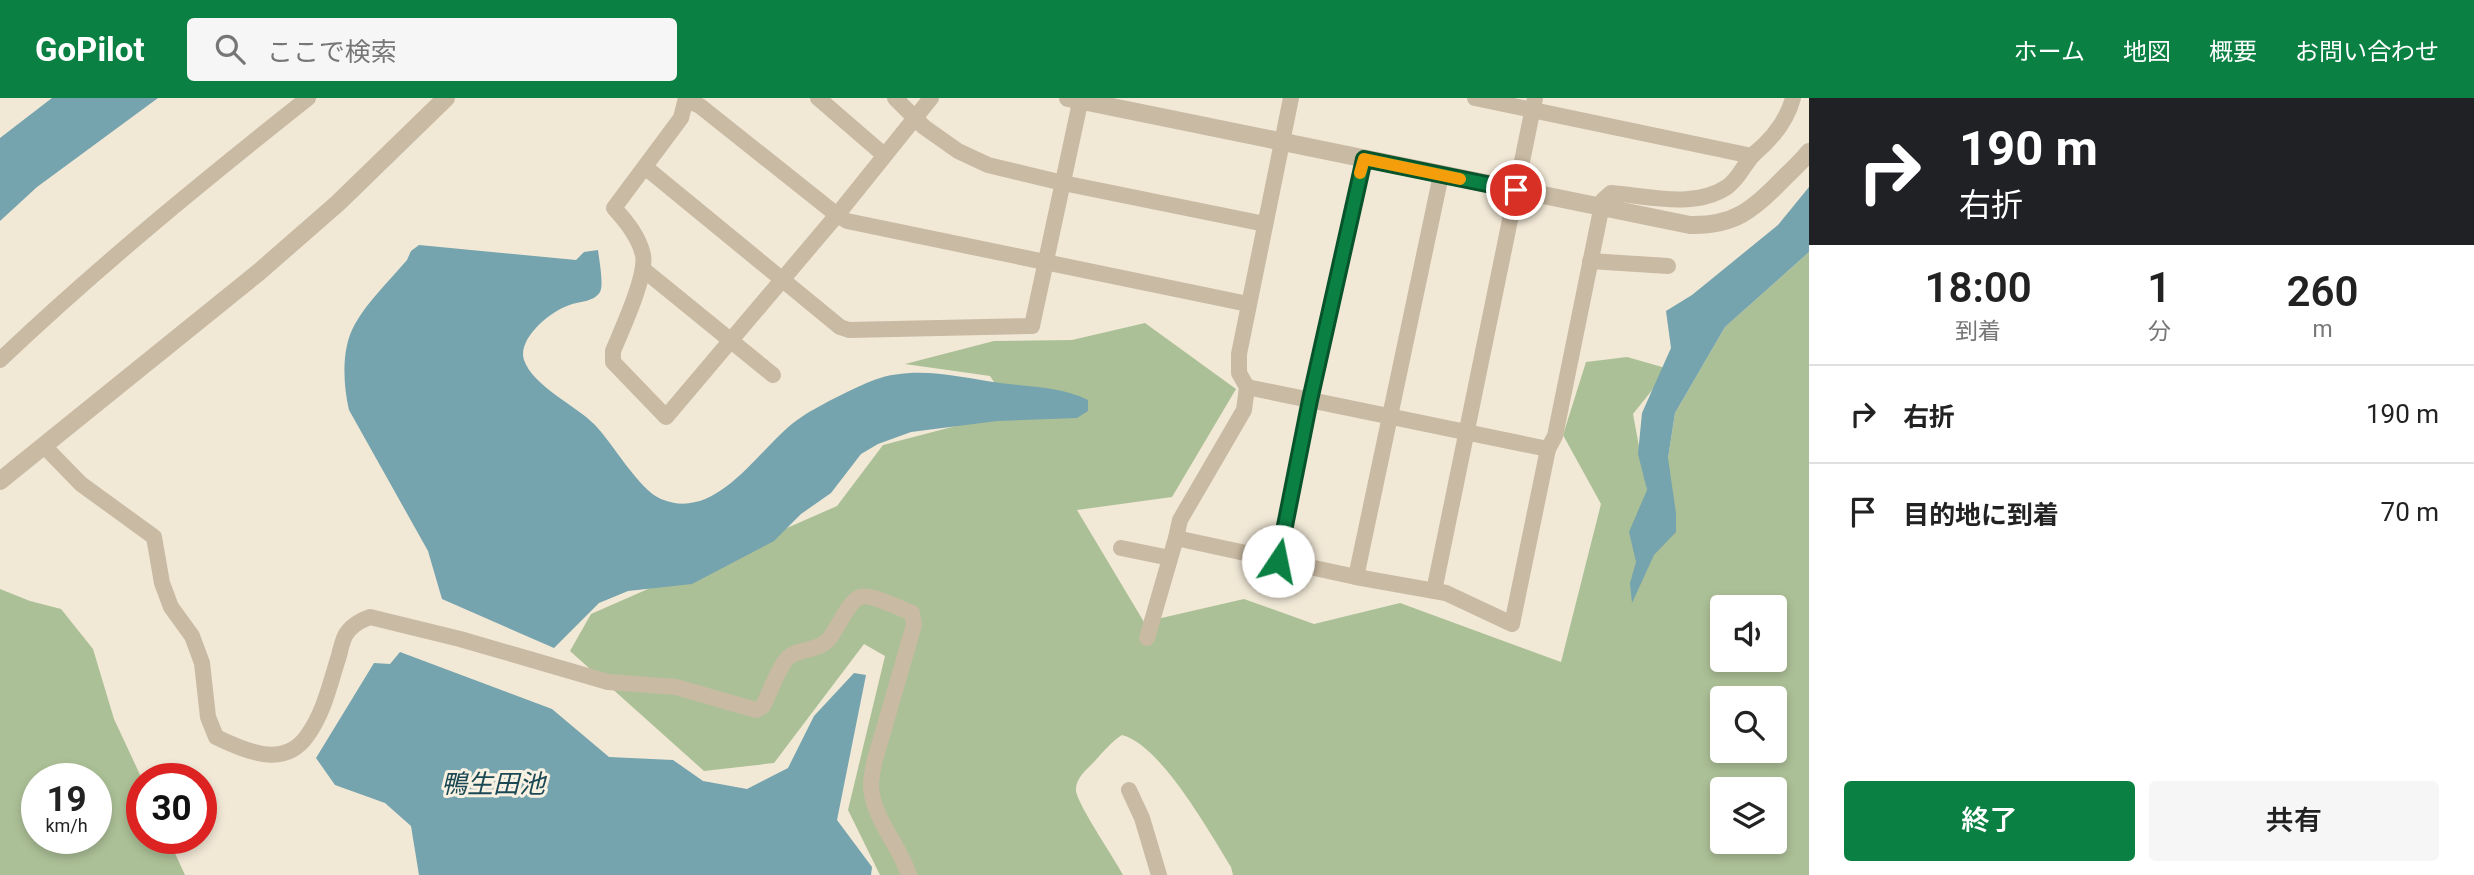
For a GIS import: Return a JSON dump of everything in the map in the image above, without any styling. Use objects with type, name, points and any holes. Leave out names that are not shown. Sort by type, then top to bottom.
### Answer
[{"type":"street","points":[[0,360],[71,293],[179,201],[308,98]]},
{"type":"street","points":[[0,481],[259,272],[338,203],[446,98]]},
{"type":"street","points":[[818,98],[884,155]]},
{"type":"street","points":[[895,98],[914,118],[958,151],[988,165],[1265,224]]},
{"type":"street","points":[[931,98],[837,215],[666,417],[613,362],[614,351],[644,270],[643,254],[631,227],[614,208],[681,118],[686,99],[699,106],[837,215],[847,221],[1248,304]]},
{"type":"street","points":[[1147,638],[1180,520],[1244,410],[1247,387],[1239,373],[1239,354],[1291,98]]},
{"type":"street","points":[[1475,98],[1534,104],[1752,156]]},
{"type":"street","points":[[1176,538],[1356,577],[1446,593],[1512,624],[1548,449],[1555,436],[1603,200],[1611,193],[1699,199],[1725,188],[1734,181],[1752,156],[1764,147],[1789,115],[1793,98]]},
{"type":"street","points":[[645,167],[840,327],[849,330],[1032,326],[1063,183],[1077,99],[1601,209],[1690,225],[1708,226],[1748,212],[1809,152]]},
{"type":"street","points":[[1434,591],[1534,104]]},
{"type":"street","points":[[1278,561],[1310,400],[1364,159]]},
{"type":"street","points":[[1356,577],[1441,175]]},
{"type":"street","points":[[1590,261],[1668,266]]},
{"type":"street","points":[[644,270],[773,375]]},
{"type":"street","points":[[1247,387],[1548,449]]},
{"type":"street","points":[[44,446],[81,484],[153,537],[162,583],[171,607],[192,636],[202,663],[208,717],[216,737],[238,748],[265,755],[285,755],[302,744],[315,726],[324,705],[345,635],[357,622],[370,617],[460,639],[608,682],[676,687],[756,710],[763,706],[785,660],[793,654],[821,646],[829,639],[853,602],[860,597],[869,597],[912,613],[914,625],[874,763],[871,785],[878,816],[903,857],[909,875]]},
{"type":"street","points":[[1121,548],[1170,558]]},
{"type":"street","points":[[1129,790],[1142,818],[1159,875]]},
{"type":"green space","points":[[1809,252],[1809,875],[1233,875],[1210,833],[1168,772],[1137,742],[1122,735],[1082,774],[1076,789],[1088,817],[1123,875],[880,875],[848,810],[885,656],[864,644],[774,763],[704,771],[570,651],[591,614],[837,506],[883,445],[1013,411],[990,376],[905,364],[994,341],[1072,340],[1145,323],[1236,389],[1172,497],[1077,510],[1144,622],[1244,599],[1314,624],[1400,603],[1561,662],[1601,504],[1563,435],[1586,362],[1627,357],[1669,369],[1633,414],[1647,490],[1668,458],[1675,413],[1725,327]]},
{"type":"green space","points":[[0,589],[61,609],[93,649],[114,719],[135,763],[126,763],[126,854],[175,854],[185,875],[0,875]]},
{"type":"water","points":[[52,98],[158,98],[37,187],[0,221],[0,138]]},
{"type":"water","points":[[1809,187],[1809,252],[1725,327],[1675,413],[1668,458],[1676,532],[1654,555],[1632,603],[1630,583],[1636,562],[1629,532],[1647,490],[1638,454],[1642,413],[1671,348],[1666,311],[1692,295],[1778,225]]},
{"type":"water","points":[[419,245],[576,260],[584,252],[598,250],[600,292],[589,300],[560,309],[544,320],[525,344],[524,360],[545,387],[594,424],[635,476],[661,499],[682,504],[702,500],[721,491],[803,416],[858,387],[889,376],[905,373],[937,374],[1056,390],[1088,400],[1088,411],[1077,418],[997,421],[911,432],[878,444],[861,454],[831,493],[801,514],[774,541],[692,584],[628,591],[599,603],[554,648],[442,599],[428,551],[349,410],[344,366],[350,334],[366,307],[407,260],[411,251]]},
{"type":"water","name":"鴨生田池","points":[[400,652],[552,709],[609,757],[673,760],[703,781],[747,789],[788,768],[814,716],[854,673],[866,675],[837,820],[872,867],[871,875],[419,875],[411,826],[385,803],[335,785],[316,758],[374,663],[390,664]]},
{"type":"slow traffic","points":[[1360,173],[1364,159],[1460,179]]},
{"type":"route","points":[[1278,561],[1310,400],[1364,159],[1516,190]]}]
